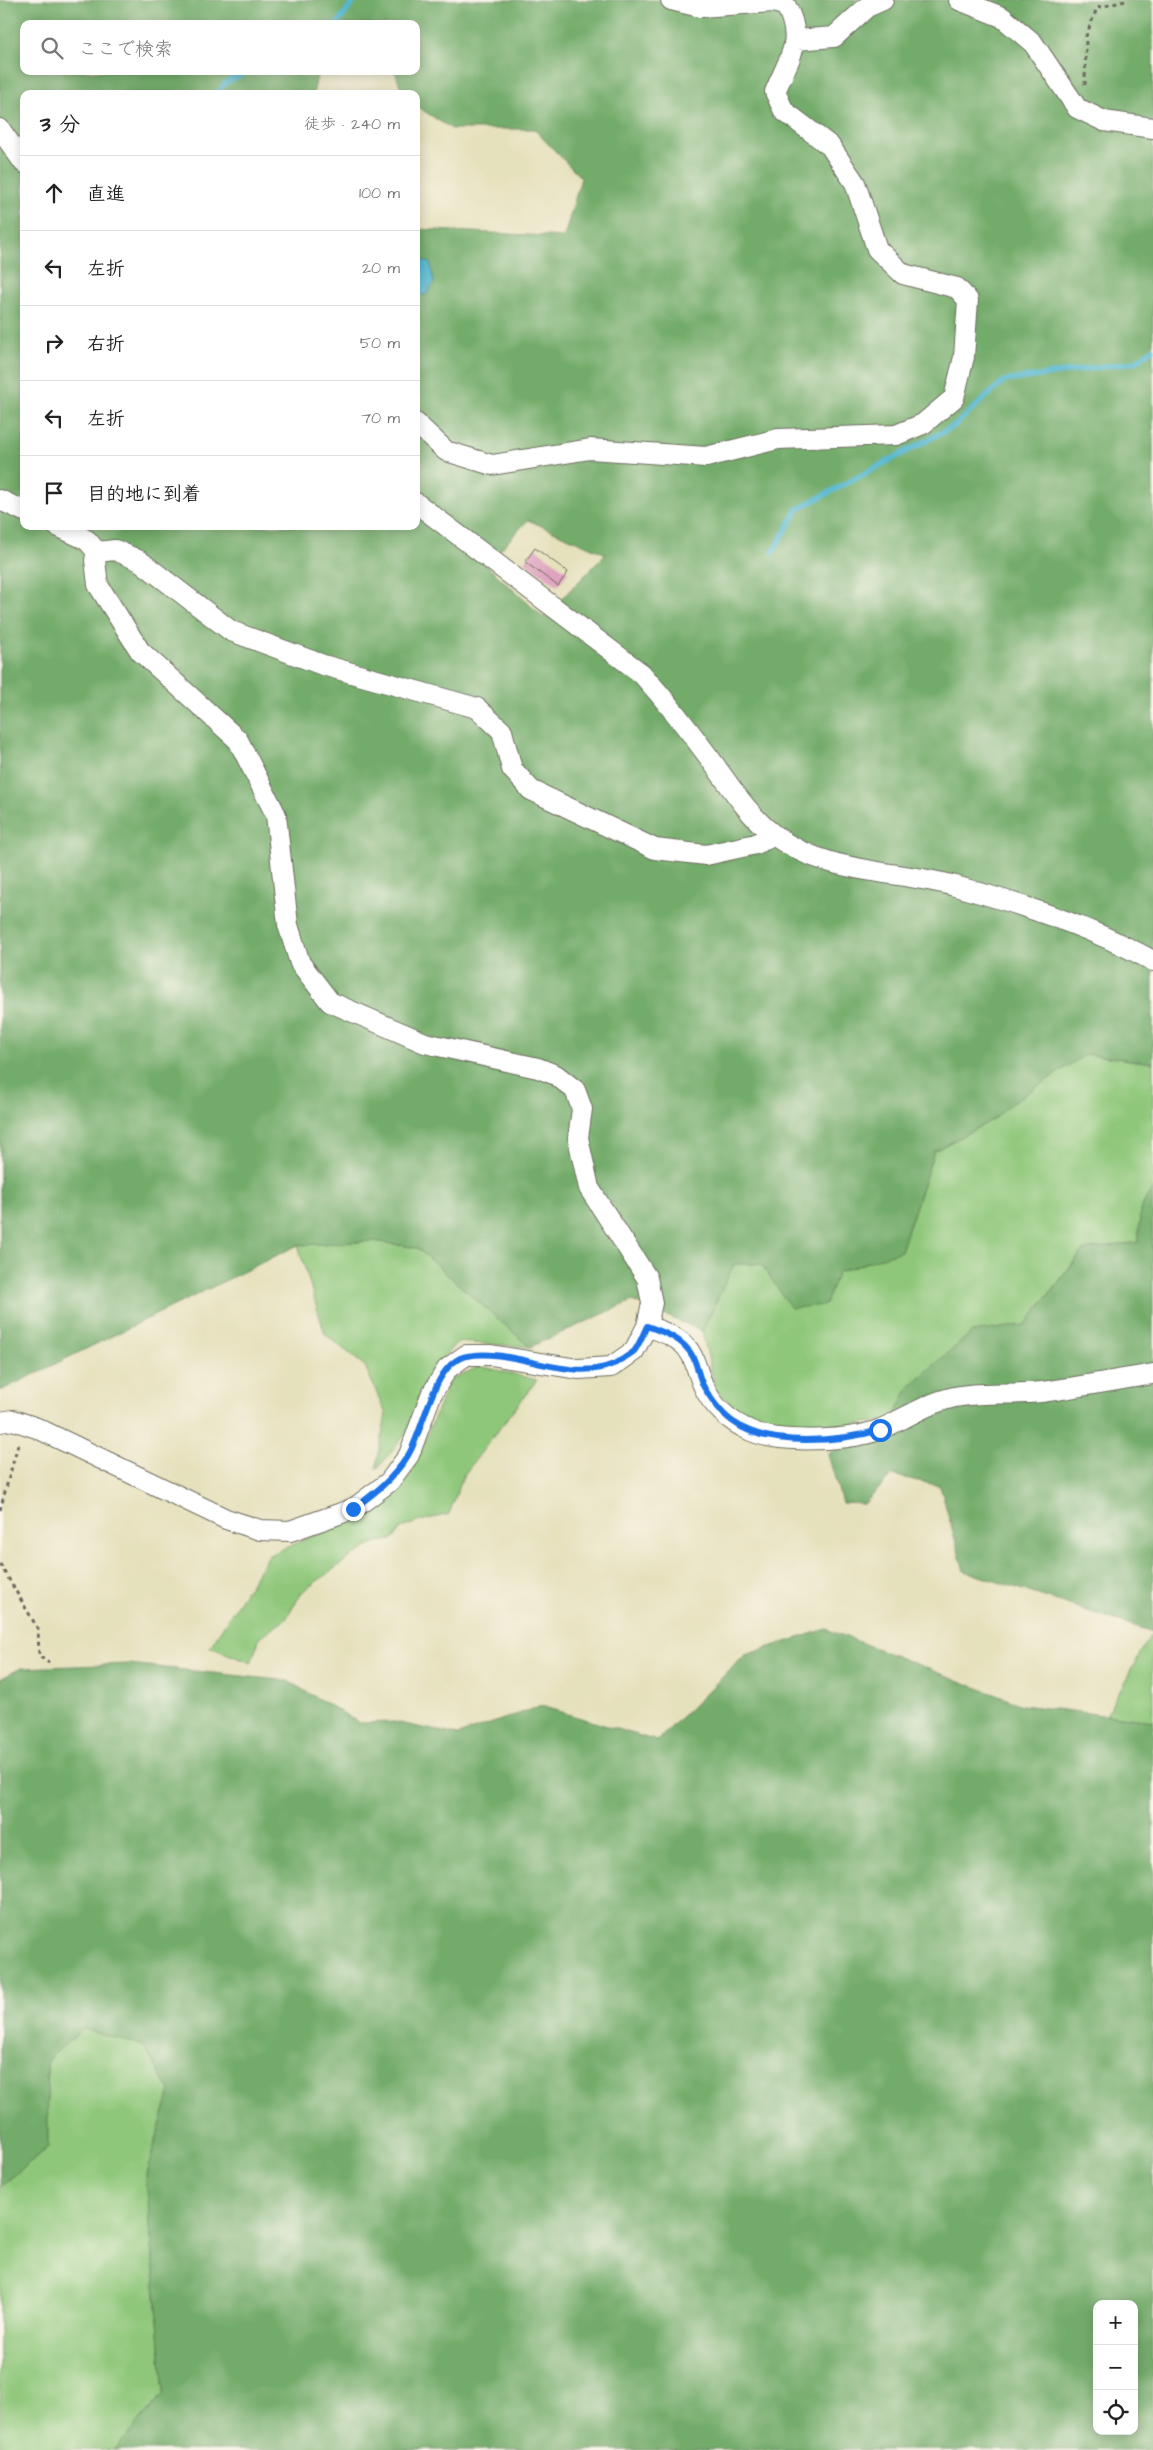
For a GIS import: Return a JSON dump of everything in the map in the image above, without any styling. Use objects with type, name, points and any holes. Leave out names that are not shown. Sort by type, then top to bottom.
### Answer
[{"type":"street","points":[[420,427],[446,451],[492,465],[590,449],[706,457],[778,439],[896,435],[923,424],[954,398],[964,357],[968,300],[957,288],[903,274],[877,249],[855,183],[830,146],[784,111],[775,92],[796,40],[794,21],[786,6],[774,2],[700,8],[671,0]]},
{"type":"street","points":[[796,40],[834,37],[867,7],[883,0]]},
{"type":"street","points":[[959,0],[1002,17],[1033,43],[1077,108],[1104,121],[1153,128]]},
{"type":"street","points":[[0,129],[20,157]]},
{"type":"street","points":[[0,500],[20,510]]},
{"type":"street","points":[[420,506],[642,674],[672,707],[745,807],[774,835],[802,852],[829,862],[954,886],[1043,914],[1121,943],[1153,961]]},
{"type":"street","points":[[65,530],[88,540],[97,552]]},
{"type":"street","points":[[97,552],[115,550],[140,561],[231,632],[323,665],[477,708],[502,731],[512,769],[531,790],[655,849],[706,855],[756,844],[774,835]]},
{"type":"street","points":[[0,1422],[13,1420],[37,1428],[226,1519],[260,1530],[290,1531],[353,1509],[389,1482],[409,1455],[432,1395],[447,1369],[466,1356],[491,1356],[578,1369],[611,1366],[634,1351],[647,1326],[652,1303],[647,1278],[589,1188],[578,1138],[582,1109],[575,1090],[556,1075],[538,1068],[425,1043],[330,1002],[300,963],[288,924],[276,815],[238,740],[140,651],[98,585],[95,560],[97,552]]},
{"type":"street","points":[[647,1326],[666,1333],[682,1342],[692,1356],[703,1387],[719,1410],[735,1424],[754,1433],[772,1437],[808,1439],[855,1437],[880,1430],[935,1402],[961,1396],[1040,1392],[1153,1374]]},
{"type":"path","points":[[1084,95],[1086,36],[1097,8],[1129,0]]},
{"type":"path","points":[[0,1510],[19,1440],[37,1428]]},
{"type":"path","points":[[0,1564],[38,1629],[39,1656],[48,1663]]},
{"type":"green space","points":[[0,0],[1153,0],[1153,1063],[1086,1054],[1008,1106],[996,1118],[934,1151],[901,1251],[838,1272],[825,1305],[791,1308],[761,1264],[734,1264],[702,1331],[632,1301],[530,1347],[417,1248],[375,1241],[298,1245],[0,1391]],"holes":[[[528,520],[606,554],[543,617],[486,565]]]},
{"type":"green space","points":[[1086,1054],[1153,1063],[1153,1189],[1142,1207],[1139,1242],[1083,1250],[1025,1325],[972,1332],[892,1420],[826,1427],[772,1426],[744,1419],[715,1388],[702,1331],[734,1264],[761,1264],[838,1272],[901,1251],[934,1151],[996,1118],[1008,1106]]},
{"type":"green space","points":[[1153,1189],[1153,1632],[964,1571],[940,1486],[892,1475],[864,1504],[842,1503],[828,1454],[892,1420],[910,1386],[972,1332],[1025,1325],[1084,1250],[1139,1242],[1142,1207],[1148,1194]]},
{"type":"green space","points":[[375,1241],[417,1248],[530,1347],[457,1342],[432,1370],[405,1435],[376,1470],[386,1414],[365,1366],[325,1334],[298,1245]]},
{"type":"green space","points":[[480,1366],[537,1380],[463,1476],[449,1514],[420,1521],[402,1528],[392,1540],[376,1542],[349,1558],[302,1592],[286,1619],[260,1637],[251,1663],[210,1647],[269,1555],[368,1512],[413,1469],[450,1380]]},
{"type":"green space","points":[[826,1629],[1022,1705],[1153,1721],[1153,2450],[115,2450],[164,2393],[146,2175],[170,2091],[144,2046],[83,2029],[47,2060],[48,2147],[0,2187],[0,1679],[21,1668],[129,1664],[288,1681],[360,1723],[394,1722],[458,1735],[541,1706],[657,1741],[745,1655]]},
{"type":"green space","points":[[1150,1636],[1153,1636],[1153,1721],[1106,1715]]},
{"type":"green space","points":[[83,2029],[144,2046],[170,2091],[146,2175],[164,2393],[115,2450],[0,2450],[0,2187],[48,2147],[47,2060]]},
{"type":"water","points":[[420,259],[430,263],[434,282],[426,295],[420,295]]},
{"type":"building","points":[[535,548],[568,572],[558,586],[525,562]]},
{"type":"waterway","points":[[340,20],[355,0]]},
{"type":"waterway","points":[[220,90],[225,83],[240,75]]},
{"type":"waterway","points":[[773,552],[798,509],[954,426],[1004,381],[1135,362],[1153,349]]},
{"type":"route","points":[[353,1509],[389,1482],[409,1455],[432,1395],[447,1369],[466,1356],[491,1356],[578,1369],[611,1366],[634,1351],[647,1326],[666,1333],[682,1342],[692,1356],[703,1387],[719,1410],[735,1424],[754,1433],[772,1437],[808,1439],[855,1437],[880,1430]]}]
